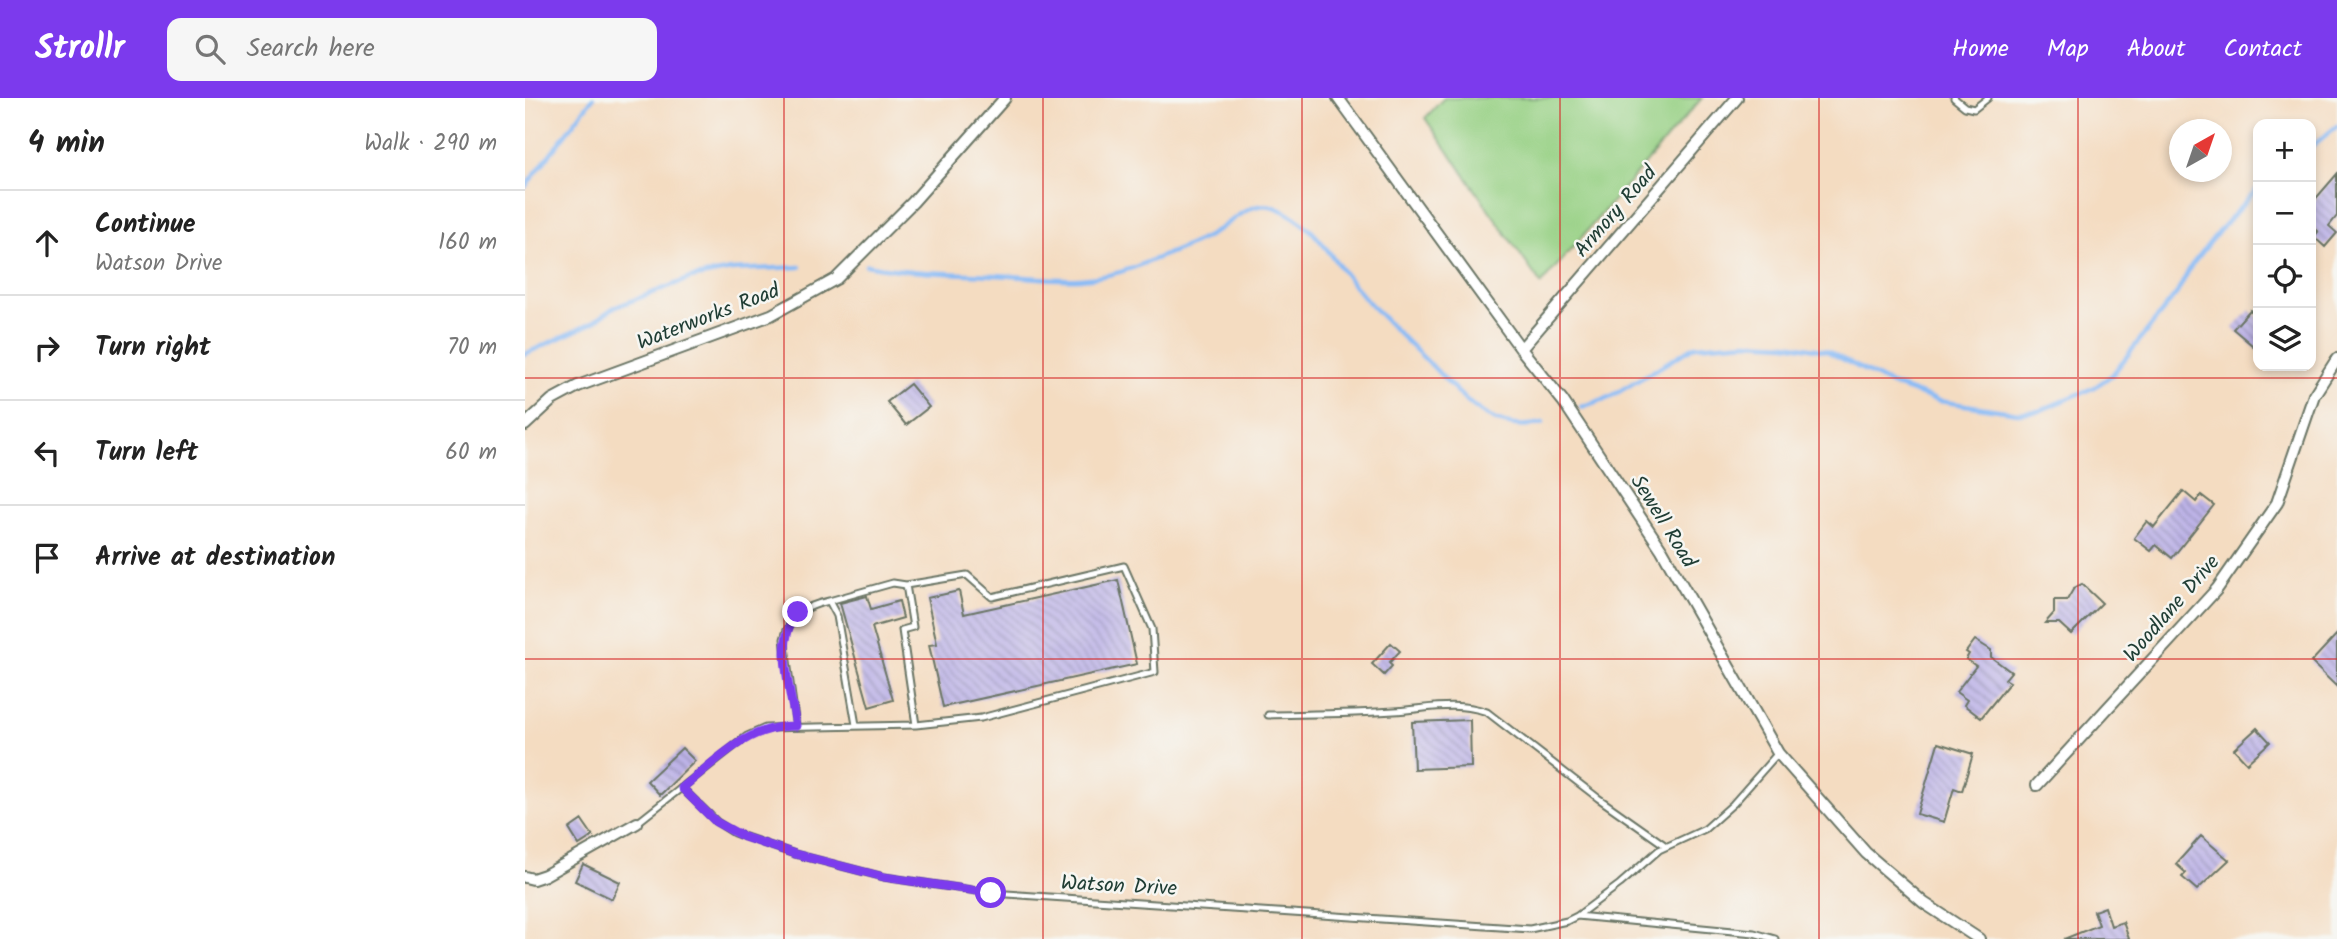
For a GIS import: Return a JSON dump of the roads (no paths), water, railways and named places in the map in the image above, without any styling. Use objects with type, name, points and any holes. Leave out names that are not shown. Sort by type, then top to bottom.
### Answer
[{"type":"street","name":"Waterworks Road","points":[[525,425],[552,400],[578,386],[771,315],[835,279],[913,202],[1005,98]]},
{"type":"street","name":"Sewell Road","points":[[1338,98],[1521,349],[1563,401],[1662,550],[1778,753],[1865,853],[1924,903],[1979,939]]},
{"type":"street","name":"Armory Road","points":[[1521,349],[1737,98]]},
{"type":"street","name":"Woodlane Drive","points":[[2038,785],[2217,589],[2277,503],[2314,395],[2337,359]]},
{"type":"street","points":[[525,877],[533,879],[545,875],[637,823]]},
{"type":"lane","points":[[1954,98],[1965,107],[1974,109],[1988,98]]},
{"type":"lane","points":[[637,823],[747,736],[773,727],[916,725],[981,718],[1155,672],[1152,629],[1124,566],[992,597],[967,575],[906,585],[893,583],[810,605],[798,612],[786,630],[784,639],[796,726]]},
{"type":"lane","points":[[906,585],[913,627],[902,631],[916,725]]},
{"type":"lane","points":[[829,601],[837,616],[856,725]]},
{"type":"lane","points":[[1268,715],[1397,711],[1449,705],[1476,708],[1487,712],[1598,798],[1666,846]]},
{"type":"lane","points":[[1577,916],[1666,846],[1694,836],[1723,815],[1778,753]]},
{"type":"lane","name":"Watson Drive","points":[[682,788],[716,822],[757,842],[884,877],[991,893],[1529,929],[1567,921],[1577,916]]},
{"type":"lane","points":[[1577,916],[1754,933],[1775,939]]},
{"type":"waterway","points":[[525,187],[593,98]]},
{"type":"waterway","points":[[2316,143],[2337,126]]},
{"type":"waterway","points":[[1581,407],[1610,397],[1695,346],[1747,342],[1787,344],[1827,351],[1890,384],[1939,401],[2018,413],[2039,411],[2095,387],[2112,375],[2177,293],[2191,266],[2253,193]]},
{"type":"waterway","points":[[866,265],[914,271],[1048,279],[1098,277],[1135,267],[1191,244],[1257,206],[1274,207],[1301,222],[1311,231],[1372,306],[1477,409],[1506,424],[1524,426],[1543,423]]},
{"type":"waterway","points":[[525,354],[592,323],[613,308],[691,278],[731,270],[800,267]]}]
